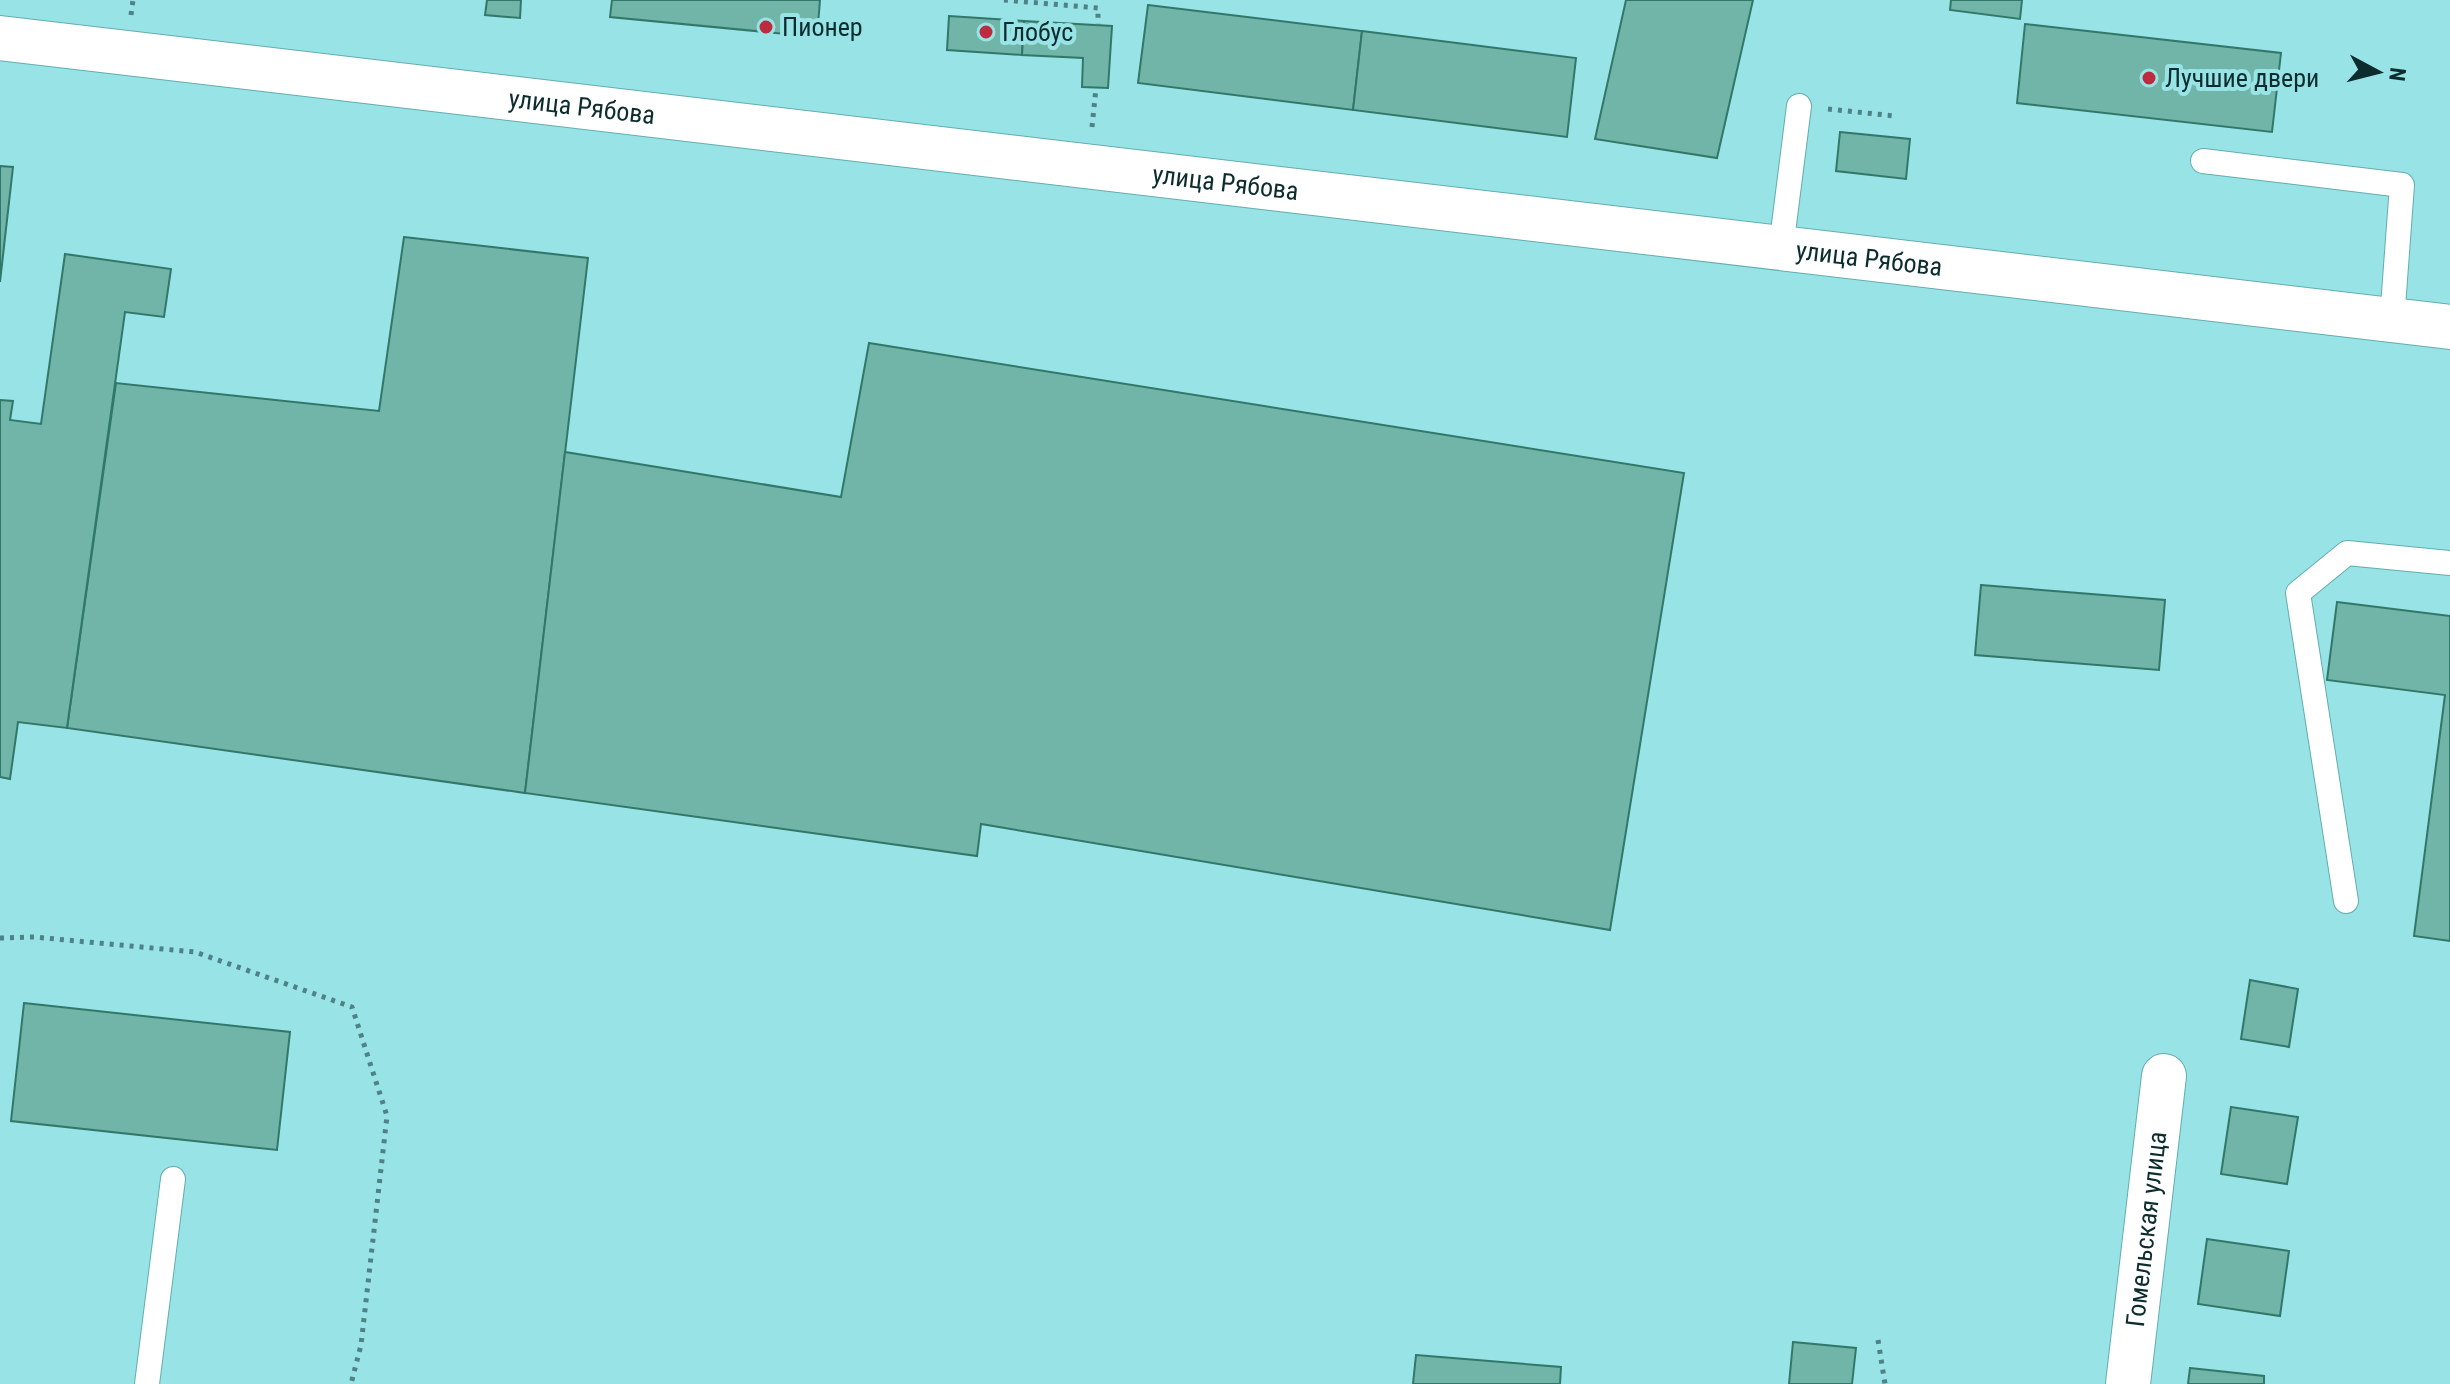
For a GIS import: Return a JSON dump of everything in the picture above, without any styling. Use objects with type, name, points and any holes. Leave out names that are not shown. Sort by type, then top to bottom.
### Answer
[{"type":"street","name":"улица Рябова","points":[[0,38],[2450,327]]},
{"type":"street","name":"Гомельская улица","points":[[2128,1384],[2164,1076]]},
{"type":"lane","points":[[1781,248],[1799,106]]},
{"type":"lane","points":[[2203,161],[2402,185],[2392,320]]},
{"type":"lane","points":[[2346,901],[2298,593],[2347,553],[2450,563]]},
{"type":"lane","points":[[147,1384],[173,1179]]},
{"type":"path","points":[[1004,0],[1098,8],[1098,25]]},
{"type":"path","points":[[1799,106],[1895,116]]},
{"type":"path","points":[[0,938],[34,937],[195,952],[352,1007],[387,1116],[361,1345],[351,1384]]},
{"type":"path","points":[[1878,1340],[1885,1384]]},
{"type":"building","points":[[487,0],[521,0],[520,18],[485,15]]},
{"type":"building","name":"Пионер","points":[[612,0],[820,0],[817,37],[610,17]]},
{"type":"building","points":[[1626,0],[1753,0],[1717,158],[1595,139]]},
{"type":"building","points":[[1951,0],[2022,0],[2020,19],[1950,10]]},
{"type":"building","points":[[1148,5],[1362,31],[1353,110],[1138,83]]},
{"type":"building","name":"Глобус","points":[[949,16],[1024,21],[1022,55],[947,50]]},
{"type":"building","points":[[1024,21],[1112,26],[1108,88],[1082,87],[1083,58],[1022,55]]},
{"type":"building","name":"Лучшие двери","points":[[2025,24],[2281,53],[2272,132],[2017,103]]},
{"type":"building","points":[[1362,31],[1576,58],[1567,137],[1353,110]]},
{"type":"building","points":[[1840,132],[1910,139],[1906,179],[1836,171]]},
{"type":"building","points":[[0,166],[13,167],[0,282]]},
{"type":"building","points":[[404,237],[588,258],[525,793],[67,728],[116,383],[379,411]]},
{"type":"building","points":[[65,254],[171,269],[164,317],[125,312],[67,728],[18,722],[10,779],[0,777],[0,400],[13,401],[10,420],[41,424]]},
{"type":"building","points":[[869,343],[1684,473],[1610,930],[981,824],[977,856],[525,793],[565,452],[841,497]]},
{"type":"building","points":[[1981,585],[2165,600],[2159,670],[1975,655]]},
{"type":"building","points":[[2337,602],[2450,616],[2450,941],[2414,936],[2445,695],[2327,680]]},
{"type":"building","points":[[2250,980],[2298,989],[2289,1047],[2241,1039]]},
{"type":"building","points":[[24,1003],[290,1032],[277,1150],[11,1121]]},
{"type":"building","points":[[2231,1107],[2298,1117],[2287,1184],[2221,1174]]},
{"type":"building","points":[[2207,1239],[2289,1251],[2280,1316],[2198,1304]]},
{"type":"building","points":[[1793,1342],[1856,1348],[1852,1384],[1789,1384]]},
{"type":"building","points":[[1416,1355],[1561,1367],[1560,1384],[1413,1384]]},
{"type":"building","points":[[2190,1368],[2264,1376],[2264,1384],[2188,1384]]},
{"type":"place","name":"Пионер","points":[[766,27]]},
{"type":"place","name":"Глобус","points":[[986,32]]},
{"type":"place","name":"Лучшие двери","points":[[2149,78]]}]
